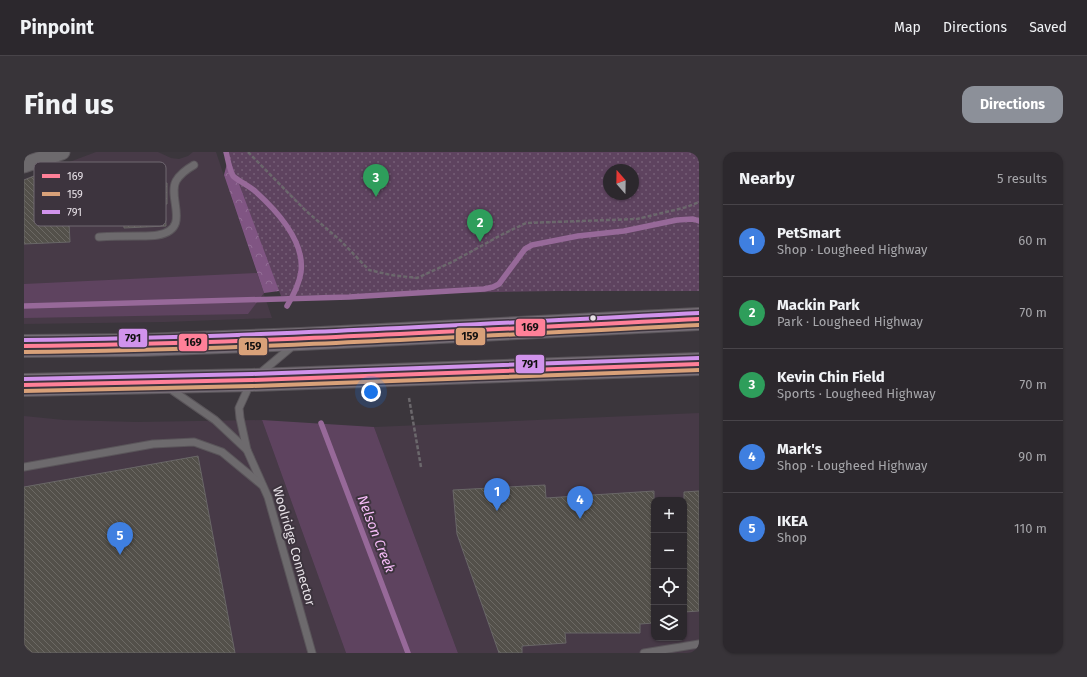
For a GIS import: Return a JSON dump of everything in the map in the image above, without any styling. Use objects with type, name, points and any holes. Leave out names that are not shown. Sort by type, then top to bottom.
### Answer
[{"type":"main road","points":[[24,346],[140,346],[699,319]]},
{"type":"main road","points":[[24,385],[252,380],[699,364]]},
{"type":"street","points":[[24,165],[62,152]]},
{"type":"lane","points":[[100,237],[158,236],[167,232],[174,226],[177,214],[174,190],[175,182],[186,170],[194,165]]},
{"type":"lane","points":[[252,380],[301,339]]},
{"type":"lane","name":"Woolridge Connector","points":[[252,380],[239,408],[247,450],[265,488],[276,521],[312,653]]},
{"type":"lane","points":[[161,382],[215,420],[247,450]]},
{"type":"lane","points":[[24,466],[153,444],[194,442],[222,452],[265,488]]},
{"type":"lane","points":[[644,653],[699,644]]},
{"type":"path","points":[[248,152],[305,210],[341,241],[369,270],[417,278],[452,262],[526,223],[637,219],[687,207],[699,202]]},
{"type":"path","points":[[409,398],[421,467]]},
{"type":"shaded area","points":[[96,152],[158,152],[171,158],[179,159],[188,156],[193,152],[216,152],[272,318],[165,322],[24,324],[24,179],[34,175],[34,226],[166,226],[166,162],[69,162]]},
{"type":"shaded area","points":[[227,152],[699,152],[699,291],[556,291],[281,296]]},
{"type":"shaded area","points":[[257,273],[264,293],[248,314],[24,318],[24,284]]},
{"type":"shaded area","points":[[699,413],[699,653],[458,653],[374,427]]},
{"type":"shaded area","points":[[24,416],[64,420],[137,422],[262,420],[346,653],[24,653]]},
{"type":"shaded area","points":[[262,420],[374,427],[458,653],[346,653]]},
{"type":"green space","points":[[230,152],[364,280],[264,293],[224,175]]},
{"type":"building","points":[[34,176],[34,226],[69,226],[70,242],[24,244],[24,180]]},
{"type":"building","points":[[166,183],[167,183],[166,204]]},
{"type":"building","points":[[124,226],[166,226],[124,228]]},
{"type":"building","points":[[198,456],[235,653],[24,653],[24,487]]},
{"type":"building","points":[[545,485],[546,498],[654,491],[654,497],[651,497],[651,623],[640,624],[640,633],[565,633],[566,643],[522,646],[522,653],[499,653],[457,534],[453,490]]},
{"type":"building","points":[[699,491],[699,611],[687,612],[687,497],[684,497],[684,492]]},
{"type":"waterway","name":"Nelson Creek","points":[[226,152],[233,176],[254,190],[281,217],[299,249],[301,260],[300,277],[296,290],[287,306]]},
{"type":"waterway","points":[[24,306],[349,297],[484,289],[499,284],[525,249],[532,245],[578,236],[624,231],[677,220],[693,219],[699,221]]},
{"type":"waterway","name":"Nelson Creek","points":[[321,423],[408,653]]},
{"type":"transit line","name":"791","points":[[24,340],[108,339],[277,333],[699,313]]},
{"type":"transit line","name":"169","points":[[24,346],[108,345],[277,339],[699,319]]},
{"type":"transit line","name":"159","points":[[24,352],[108,351],[277,345],[699,325]]},
{"type":"transit line","name":"791","points":[[24,379],[252,374],[699,358]]},
{"type":"transit line","name":"169","points":[[24,385],[252,380],[699,364]]},
{"type":"transit line","name":"159","points":[[24,391],[252,386],[699,370]]},
{"type":"place","name":"Kevin Chin Field","points":[[376,197]]},
{"type":"place","name":"Mackin Park","points":[[480,242]]},
{"type":"place","name":"PetSmart","points":[[497,511]]},
{"type":"place","name":"Mark's","points":[[580,519]]},
{"type":"place","name":"IKEA","points":[[120,555]]}]
